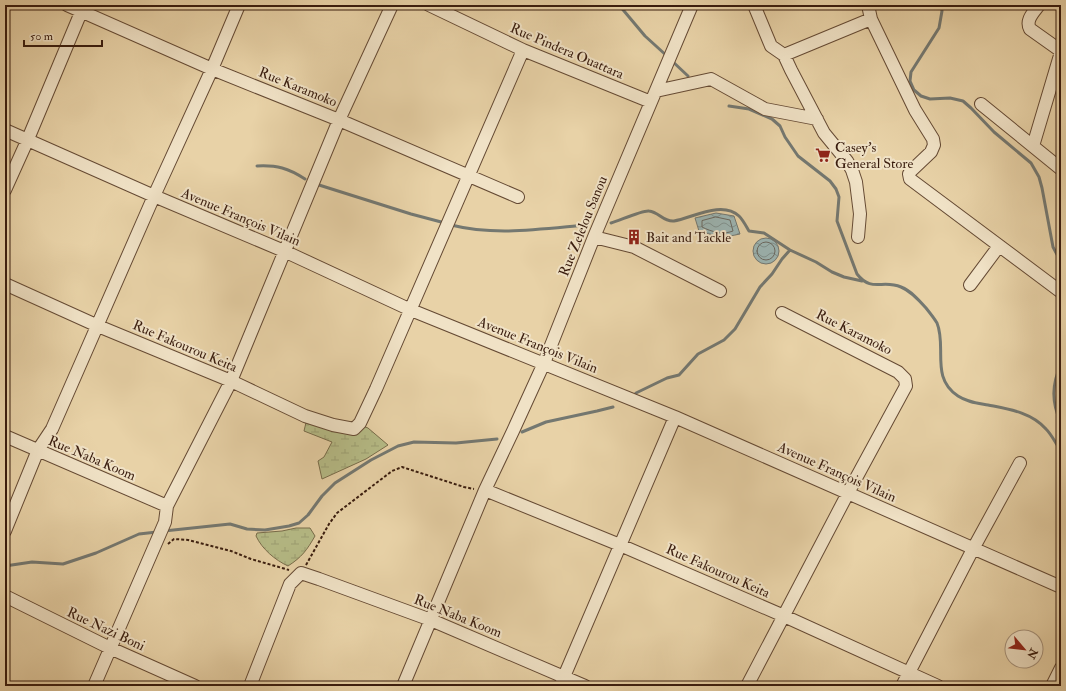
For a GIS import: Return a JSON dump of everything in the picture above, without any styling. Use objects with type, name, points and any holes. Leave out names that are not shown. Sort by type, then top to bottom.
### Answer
[{"type":"street","name":"Rue Karamoko","points":[[66,5],[82,8],[212,69],[339,120],[518,198]]},
{"type":"street","points":[[5,531],[38,450],[52,429],[239,5]]},
{"type":"street","points":[[94,686],[165,522],[167,506],[231,381],[339,120],[392,5]]},
{"type":"street","name":"Rue Pindera Ouattara","points":[[428,5],[523,50],[653,96]]},
{"type":"street","name":"Rue Zelelou Sanou","points":[[403,686],[484,490],[544,363],[594,237],[692,5]]},
{"type":"street","points":[[754,5],[771,46],[784,55],[824,134],[852,170],[856,182],[860,214],[858,237]]},
{"type":"street","points":[[868,5],[871,19],[916,110],[933,139],[934,145],[931,152],[911,171],[910,179],[1061,292]]},
{"type":"street","points":[[1032,146],[1061,51],[1028,26],[1028,21],[1039,5]]},
{"type":"street","points":[[5,190],[28,139],[82,8]]},
{"type":"street","points":[[784,55],[871,19]]},
{"type":"street","points":[[411,310],[523,50]]},
{"type":"street","points":[[653,96],[711,79],[765,109],[817,120]]},
{"type":"street","points":[[981,104],[1061,169]]},
{"type":"street","name":"Avenue François Vilain","points":[[5,130],[154,196],[284,251],[411,310],[675,417],[1061,587]]},
{"type":"street","points":[[594,237],[634,247],[720,291]]},
{"type":"street","points":[[970,285],[999,246]]},
{"type":"street","name":"Rue Fakourou Keita","points":[[5,284],[98,326],[231,381],[305,416],[333,425],[354,429],[360,423],[365,414],[411,310]]},
{"type":"street","name":"Rue Karamoko","points":[[782,313],[898,372],[905,379],[906,386],[848,493]]},
{"type":"street","points":[[562,681],[675,417]]},
{"type":"street","name":"Rue Naba Koom","points":[[5,436],[167,506]]},
{"type":"street","points":[[902,686],[973,549],[1020,463]]},
{"type":"street","name":"Rue Fakourou Keita","points":[[484,490],[620,544],[938,686]]},
{"type":"street","points":[[747,686],[848,493]]},
{"type":"street","points":[[250,686],[290,584],[301,573]]},
{"type":"street","name":"Rue Naba Koom","points":[[301,573],[319,578],[431,620],[562,681],[585,686]]},
{"type":"street","name":"Rue Nazi Boni","points":[[5,596],[110,648],[195,686]]},
{"type":"street","points":[[1052,686],[1061,668]]},
{"type":"path","points":[[153,549],[160,551],[174,539],[188,540],[232,551],[251,559],[301,573],[329,524],[337,514],[392,471],[402,467],[464,487],[484,490]]},
{"type":"green space","points":[[308,414],[345,425],[357,424],[368,428],[388,445],[366,459],[322,479],[318,461],[324,457],[332,442],[304,431]]},
{"type":"green space","points":[[296,528],[310,528],[315,536],[304,553],[288,566],[269,554],[256,536],[257,533]]},
{"type":"water","points":[[716,213],[734,216],[740,234],[719,236],[699,231],[695,218]]},
{"type":"water","points":[[766,238],[776,241],[779,251],[776,261],[766,264],[756,261],[753,251],[756,241]]},
{"type":"waterway","points":[[619,5],[645,36],[667,56]]},
{"type":"waterway","points":[[941,5],[942,11],[939,28],[911,72],[910,81],[914,90],[921,96],[930,99],[950,98],[963,101],[994,132],[1031,163],[1039,177],[1053,247],[1061,262]]},
{"type":"waterway","points":[[671,60],[688,76]]},
{"type":"waterway","points":[[729,106],[749,109],[772,119],[780,126],[785,137],[798,156],[830,181],[836,189],[839,197],[837,221],[857,274],[862,280],[868,283],[888,284],[901,287],[915,296],[926,308],[937,323],[940,332],[942,371],[944,380],[949,389],[961,398],[969,401],[1011,410],[1026,415],[1040,423],[1048,431],[1061,451]]},
{"type":"waterway","points":[[257,166],[282,168],[305,179]]},
{"type":"waterway","points":[[319,185],[411,214],[445,223]]},
{"type":"waterway","points":[[611,223],[646,211],[656,213],[670,221],[707,211],[732,211],[739,216],[749,231],[764,233],[790,250],[816,262],[832,272],[844,277],[862,281]]},
{"type":"waterway","points":[[451,225],[501,231],[535,230],[586,225]]},
{"type":"waterway","points":[[636,393],[667,378],[679,375],[698,354],[724,340],[735,329],[760,287],[790,250]]},
{"type":"waterway","points":[[1061,364],[1054,386],[1054,400],[1061,423]]},
{"type":"waterway","points":[[522,432],[546,422],[613,407]]},
{"type":"waterway","points":[[164,531],[230,524],[247,529],[265,530],[289,526],[299,523],[308,515],[322,496],[335,483],[371,460],[398,446],[414,442],[456,443],[497,439]]},
{"type":"waterway","points":[[5,566],[32,562],[63,564],[96,553],[139,534],[157,532]]},
{"type":"place","name":"Casey's General Store","points":[[823,155]]},
{"type":"place","name":"Bait and Tackle","points":[[634,237]]}]
